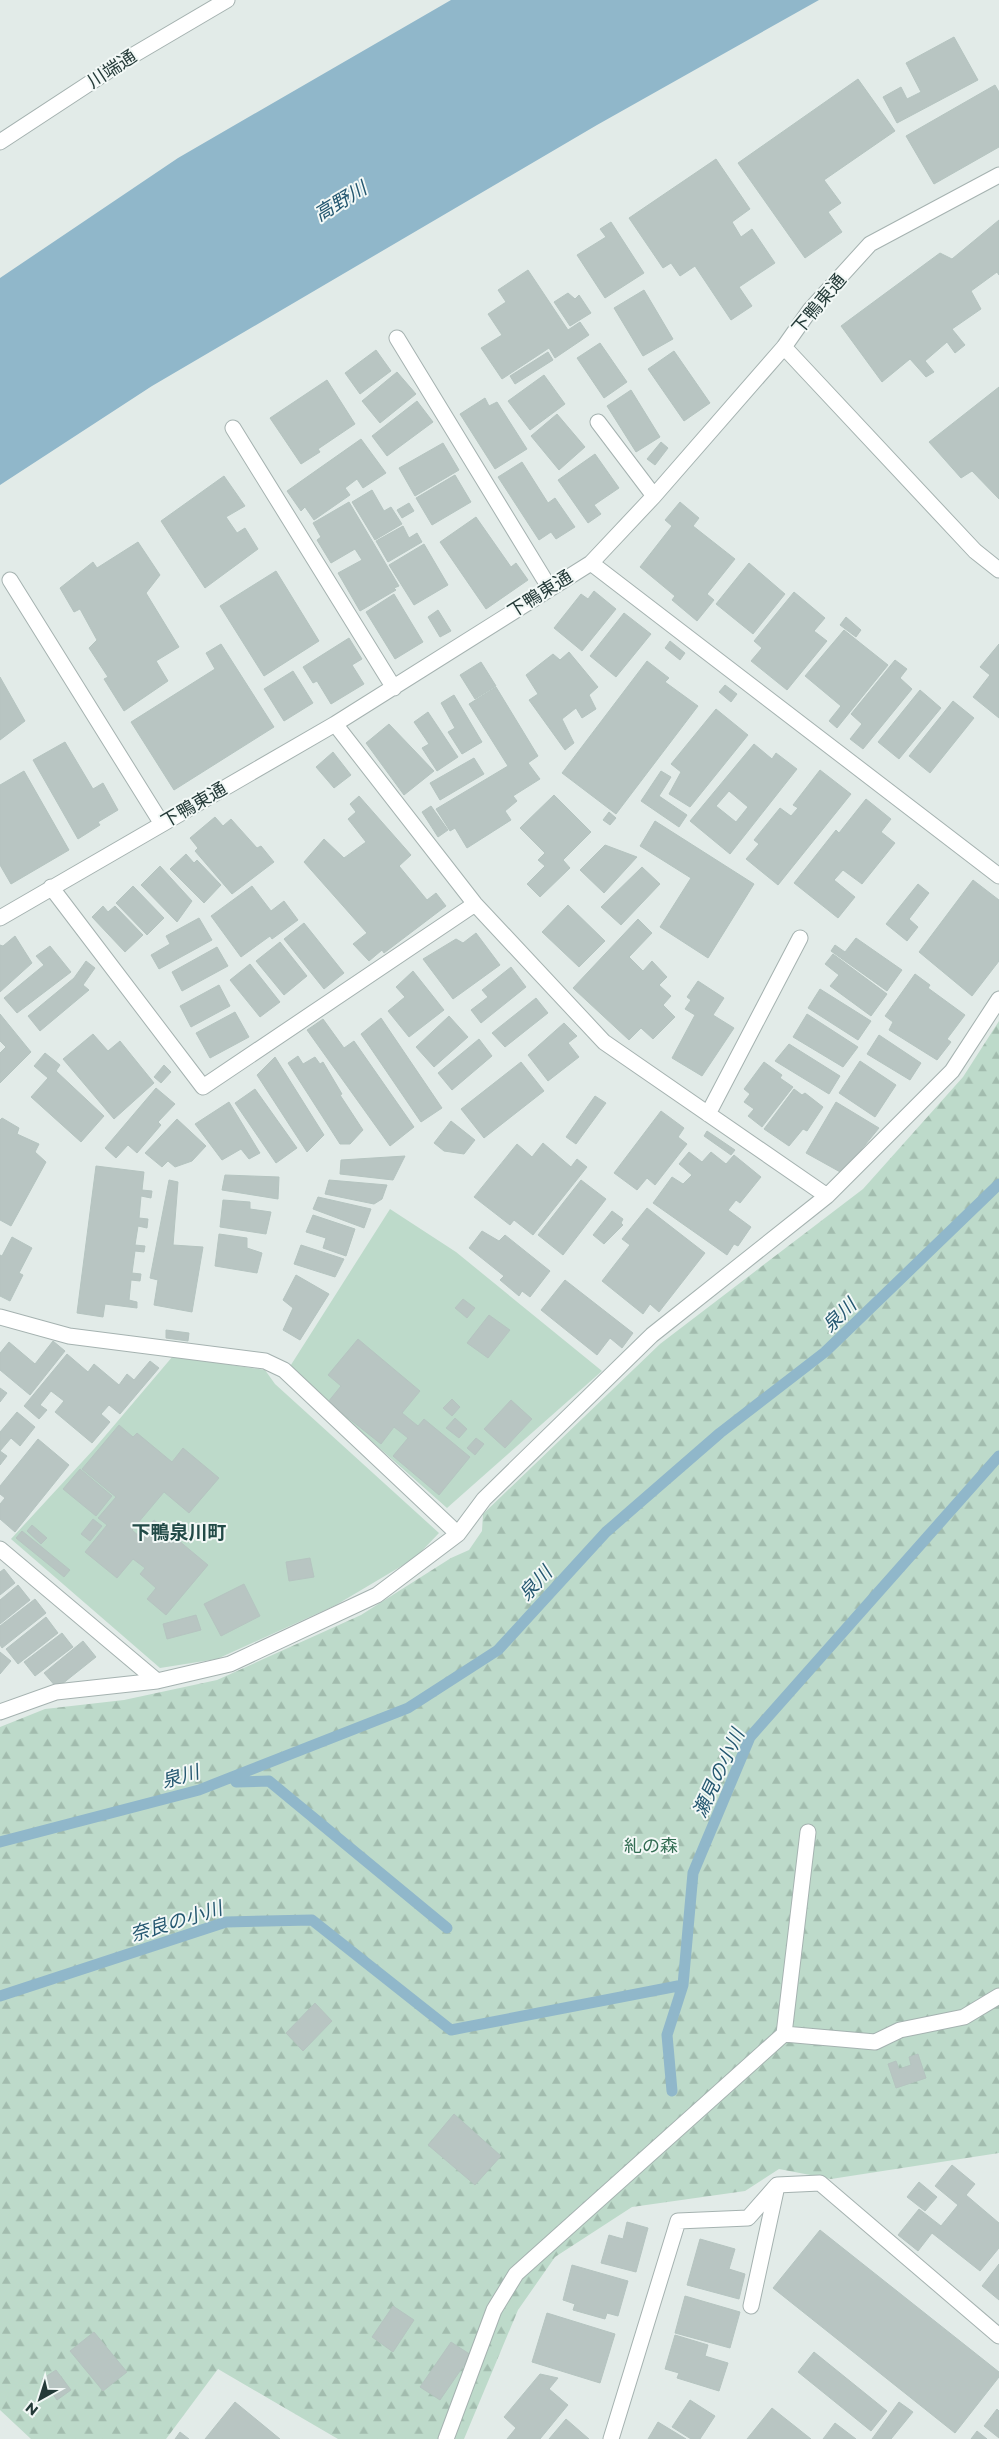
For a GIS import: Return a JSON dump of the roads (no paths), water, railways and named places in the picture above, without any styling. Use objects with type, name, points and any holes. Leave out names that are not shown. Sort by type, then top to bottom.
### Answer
[{"type":"street","name":"川端通","points":[[0,142],[125,60],[227,0]]},
{"type":"street","name":"下鴨東通","points":[[0,918],[335,724],[549,587],[591,563],[654,496],[784,347],[810,310],[870,244],[999,175]]},
{"type":"street","points":[[397,338],[549,587]]},
{"type":"street","points":[[784,347],[975,551],[999,570]]},
{"type":"street","points":[[598,422],[654,496]]},
{"type":"street","points":[[233,428],[394,688]]},
{"type":"street","points":[[591,563],[999,876]]},
{"type":"street","points":[[10,580],[162,824]]},
{"type":"street","points":[[335,724],[475,904],[604,1042],[826,1196]]},
{"type":"street","points":[[51,888],[203,1087],[475,904]]},
{"type":"street","points":[[708,1114],[800,938]]},
{"type":"street","points":[[0,1712],[56,1692],[157,1681],[230,1664],[378,1595],[458,1534],[484,1499],[652,1335],[826,1196],[952,1071],[999,999]]},
{"type":"street","points":[[0,1317],[69,1336],[265,1361],[284,1370],[458,1534]]},
{"type":"street","points":[[0,1549],[157,1681]]},
{"type":"street","points":[[446,2439],[494,2310],[516,2274],[784,2034],[808,1832]]},
{"type":"street","points":[[784,2034],[876,2042],[900,2030],[964,2017],[999,1996]]},
{"type":"street","points":[[610,2439],[678,2222],[748,2218],[777,2185],[820,2183],[999,2336]]},
{"type":"street","points":[[751,2306],[777,2185]]},
{"type":"water","name":"高野川","points":[[451,0],[819,0],[597,125],[152,386],[0,485],[0,278],[178,158]]},
{"type":"waterway","name":"泉川","points":[[0,1842],[199,1790],[408,1708],[498,1650],[606,1532],[720,1433],[825,1352],[999,1184]]},
{"type":"waterway","name":"瀬見の小川","points":[[0,1996],[226,1922],[312,1920],[451,2030],[683,1985],[693,1873],[750,1737],[999,1456]]},
{"type":"waterway","points":[[236,1782],[269,1781],[447,1928]]},
{"type":"waterway","points":[[672,2091],[667,2035],[683,1985]]},
{"type":"district","name":"下鴨泉川町","points":[[179,1532]]},
{"type":"park label","name":"糺の森","points":[[651,1846]]},
{"type":"water label","name":"奈良の小川","points":[[176,1921]]}]
